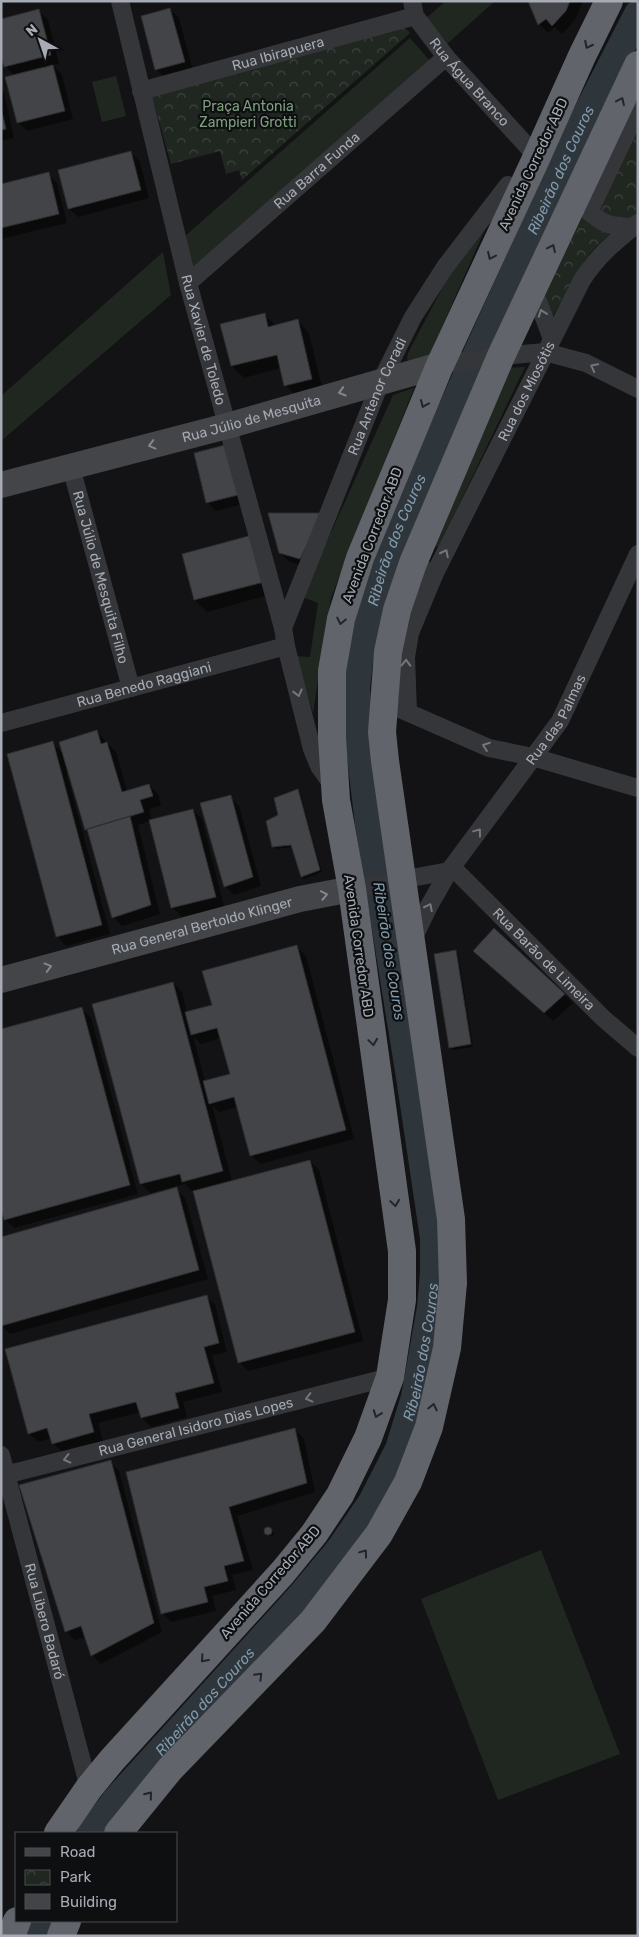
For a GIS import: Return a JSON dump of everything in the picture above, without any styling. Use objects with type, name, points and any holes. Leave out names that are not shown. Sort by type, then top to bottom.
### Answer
[{"type":"highway","name":"Avenida Corredor ABD","points":[[59,1832],[89,1788],[112,1760],[314,1534],[340,1495],[368,1438],[390,1377],[402,1300],[402,1252],[357,888],[335,789],[332,737],[332,671],[340,619],[360,558],[582,56],[610,1]]},
{"type":"highway","points":[[119,1832],[170,1769],[313,1621],[379,1534],[408,1482],[429,1427],[447,1348],[453,1283],[451,1219],[411,944],[397,881],[382,732],[396,707],[388,652],[397,610],[423,569],[494,357],[581,201],[638,66]]},
{"type":"highway","points":[[11,1936],[16,1922]]},
{"type":"highway","points":[[62,1936],[67,1922]]},
{"type":"street","name":"Rua Xavier de Toledo","points":[[120,1],[188,283],[284,637],[312,749],[319,766],[335,789]]},
{"type":"street","name":"Rua Ibirapuera","points":[[142,91],[413,8]]},
{"type":"street","name":"Rua Água Branco","points":[[413,8],[446,57],[537,157]]},
{"type":"street","name":"Rua Barra Funda","points":[[188,283],[446,57]]},
{"type":"street","points":[[635,225],[615,227],[599,220],[581,201],[609,169],[638,109]]},
{"type":"street","name":"Rua Antenor Coradi","points":[[284,637],[381,381],[413,318],[445,267],[508,185]]},
{"type":"street","name":"Rua dos Miosótis","points":[[423,569],[592,263],[635,225]]},
{"type":"street","points":[[533,288],[548,345],[638,389]]},
{"type":"street","name":"Rua Júlio de Mesquita","points":[[1,485],[227,426],[446,364],[494,357],[548,345]]},
{"type":"street","name":"Rua Júlio de Mesquita Filho","points":[[71,466],[131,688]]},
{"type":"street","name":"Rua das Palmas","points":[[411,944],[429,906],[451,869],[560,722],[638,554]]},
{"type":"street","name":"Rua Benedo Raggiani","points":[[1,723],[131,688],[284,637]]},
{"type":"street","points":[[396,707],[489,748],[533,757],[638,788]]},
{"type":"street","points":[[397,881],[451,869]]},
{"type":"street","name":"Rua Barão de Limeira","points":[[451,869],[604,1018],[638,1048]]},
{"type":"street","name":"Rua General Bertoldo Klinger","points":[[1,980],[300,899],[397,881]]},
{"type":"street","name":"Rua General Isidoro Dias Lopes","points":[[4,1476],[390,1377]]},
{"type":"street","name":"Rua Libero Badaró","points":[[1,1455],[4,1476],[89,1788]]},
{"type":"green space","points":[[446,1],[495,1],[447,44],[425,19]]},
{"type":"green space","name":"Praça Antonia Zampieri Grotti","points":[[401,23],[410,33],[242,180],[239,170],[226,174],[220,151],[171,164],[151,93]]},
{"type":"green space","points":[[410,38],[432,63],[195,277],[184,237]]},
{"type":"green space","points":[[116,76],[126,116],[102,122],[92,82]]},
{"type":"green space","points":[[638,121],[638,219],[631,224],[594,211]]},
{"type":"green space","points":[[586,210],[620,229],[607,237],[587,257],[551,319],[543,297]]},
{"type":"green space","points":[[493,211],[428,359],[410,363],[407,359],[408,353],[446,281]]},
{"type":"green space","points":[[163,252],[171,295],[1,441],[1,396]]},
{"type":"green space","points":[[525,367],[439,546],[435,547],[431,544],[502,368]]},
{"type":"green space","points":[[414,388],[331,598],[313,713],[296,656],[310,657],[318,603],[302,597],[393,395]]},
{"type":"green space","points":[[541,1550],[620,1754],[498,1800],[421,1599]]},
{"type":"building","points":[[528,1],[570,1],[566,11],[552,26],[546,19],[538,25]]},
{"type":"building","points":[[170,8],[185,62],[155,70],[141,16]]},
{"type":"building","points":[[39,9],[51,55],[4,67],[1,57],[1,19]]},
{"type":"building","points":[[53,65],[65,111],[17,123],[5,77]]},
{"type":"building","points":[[1,108],[6,129],[1,130]]},
{"type":"building","points":[[131,151],[141,190],[68,209],[58,170]]},
{"type":"building","points":[[49,172],[59,214],[1,228],[1,184]]},
{"type":"building","points":[[265,313],[268,327],[298,319],[312,379],[284,386],[277,355],[231,366],[220,324]]},
{"type":"building","points":[[225,445],[238,495],[206,503],[194,453]]},
{"type":"building","points":[[268,513],[323,513],[300,559],[279,553]]},
{"type":"building","points":[[256,534],[268,581],[194,600],[182,554]]},
{"type":"building","points":[[97,730],[101,744],[107,742],[122,792],[149,784],[153,796],[140,800],[144,812],[85,830],[59,742]]},
{"type":"building","points":[[53,741],[102,925],[56,937],[7,754]]},
{"type":"building","points":[[298,789],[320,870],[301,877],[291,845],[272,847],[266,821],[278,815],[274,798]]},
{"type":"building","points":[[231,795],[253,877],[224,887],[200,803]]},
{"type":"building","points":[[193,809],[216,897],[171,908],[149,820]]},
{"type":"building","points":[[130,816],[151,905],[112,918],[87,829]]},
{"type":"building","points":[[494,928],[565,994],[544,1013],[473,951]]},
{"type":"building","points":[[297,945],[346,1130],[250,1156],[234,1097],[209,1104],[203,1081],[230,1074],[217,1028],[191,1035],[185,1012],[212,1005],[202,971]]},
{"type":"building","points":[[456,950],[471,1044],[449,1048],[434,954]]},
{"type":"building","points":[[173,982],[223,1171],[182,1182],[180,1174],[140,1184],[92,1004]]},
{"type":"building","points":[[82,1007],[130,1185],[4,1220],[1,1209],[1,1029]]},
{"type":"building","points":[[310,1160],[355,1332],[238,1363],[193,1191]]},
{"type":"building","points":[[177,1187],[199,1270],[1,1326],[1,1237]]},
{"type":"building","points":[[207,1295],[219,1343],[204,1347],[214,1383],[175,1393],[179,1408],[141,1418],[136,1402],[89,1414],[94,1432],[52,1444],[47,1428],[28,1434],[5,1349]]},
{"type":"building","points":[[295,1428],[307,1483],[229,1507],[244,1561],[224,1566],[228,1581],[204,1587],[208,1602],[161,1614],[126,1472]]},
{"type":"building","points":[[111,1460],[154,1623],[91,1656],[81,1626],[65,1632],[19,1485]]},
{"type":"building","points":[[268,1527],[272,1531],[268,1535],[264,1531]]},
{"type":"waterway","name":"Ribeirão dos Couros","points":[[92,1832],[116,1800],[301,1596],[340,1549],[372,1502],[399,1449],[415,1397],[431,1308],[434,1238],[369,824],[359,739],[356,688],[359,660],[381,573],[400,523],[582,123],[638,14]]},
{"type":"waterway","name":"Ribeirão dos Couros","points":[[39,1936],[45,1922]]}]
